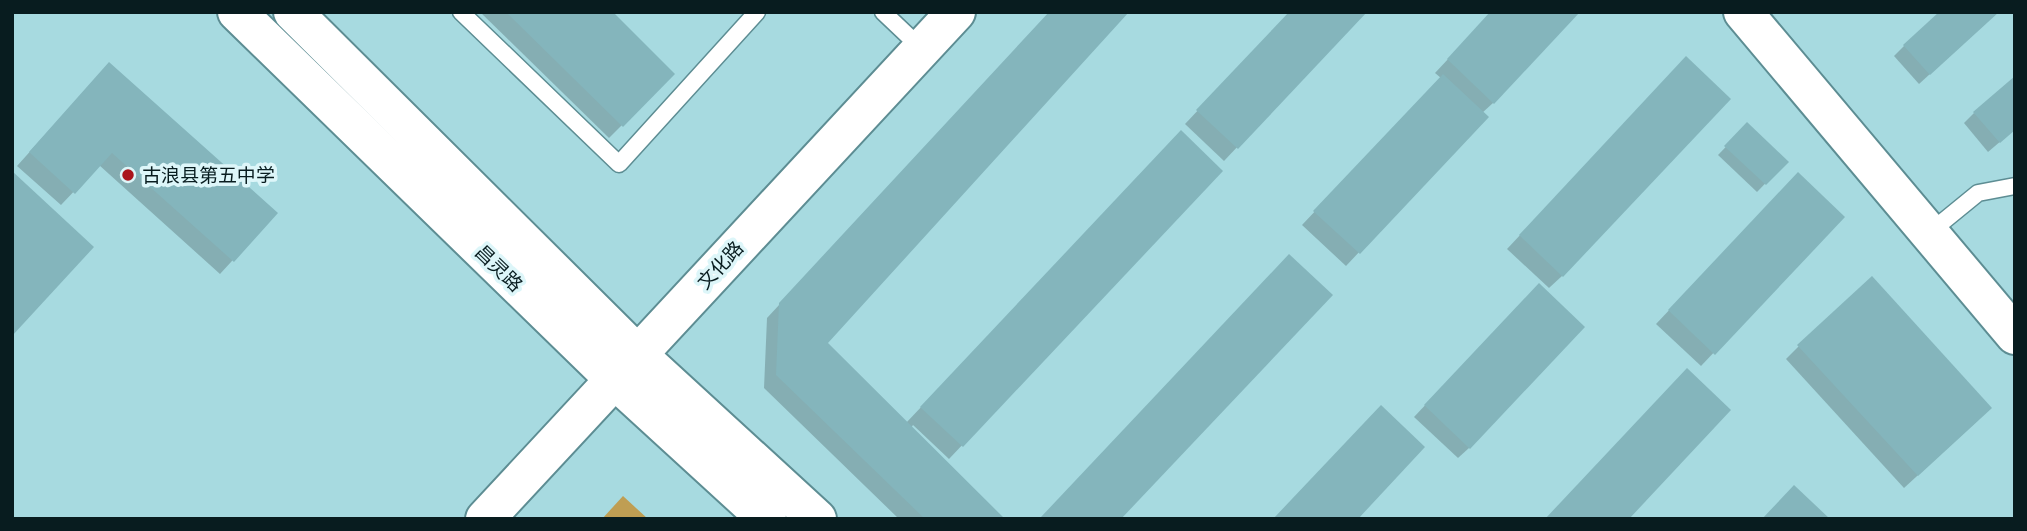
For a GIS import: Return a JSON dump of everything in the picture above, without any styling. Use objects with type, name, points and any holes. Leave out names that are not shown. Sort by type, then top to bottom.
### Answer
[{"type":"main road","name":"昌灵路","points":[[237,12],[626,367],[817,519]]},
{"type":"main road","name":"昌灵路","points":[[293,12],[766,519]]},
{"type":"main road","name":"文化路","points":[[485,519],[956,12]]},
{"type":"main road","points":[[1743,12],[2015,335]]},
{"type":"lane","points":[[461,12],[619,164],[757,12]]},
{"type":"lane","points":[[883,12],[922,49]]},
{"type":"lane","points":[[1929,233],[1978,193],[2015,186]]},
{"type":"shaded area","points":[[623,496],[648,519],[602,519]]},
{"type":"building","points":[[506,12],[613,12],[675,74],[623,127]]},
{"type":"building","points":[[1049,12],[1129,12],[828,343],[1005,519],[925,519],[776,375],[779,303]]},
{"type":"building","points":[[1289,12],[1367,12],[1238,149],[1196,110]]},
{"type":"building","points":[[1490,12],[1580,12],[1494,104],[1447,59]]},
{"type":"building","points":[[1939,12],[1999,12],[1930,75],[1903,45]]},
{"type":"building","points":[[1686,56],[1731,99],[1563,277],[1519,235]]},
{"type":"building","points":[[109,62],[278,213],[234,262],[112,153],[75,194],[29,152]]},
{"type":"building","points":[[1443,74],[1489,117],[1360,254],[1313,211]]},
{"type":"building","points":[[2015,76],[2015,130],[2000,143],[1973,112]]},
{"type":"building","points":[[1747,122],[1789,162],[1766,185],[1724,146]]},
{"type":"building","points":[[1181,130],[1223,171],[963,447],[920,407]]},
{"type":"building","points":[[12,171],[94,247],[12,336]]},
{"type":"building","points":[[1798,172],[1845,217],[1715,355],[1668,310]]},
{"type":"building","points":[[1289,254],[1333,295],[1121,519],[1043,519],[1041,517]]},
{"type":"building","points":[[1872,276],[1992,408],[1918,476],[1797,345]]},
{"type":"building","points":[[1539,283],[1585,327],[1470,449],[1424,405]]},
{"type":"building","points":[[1687,368],[1731,410],[1629,519],[1545,519]]},
{"type":"building","points":[[1381,405],[1425,447],[1358,519],[1273,519]]},
{"type":"building","points":[[1794,485],[1830,519],[1762,519]]},
{"type":"place","name":"古浪县第五中学","points":[[128,175]]}]
